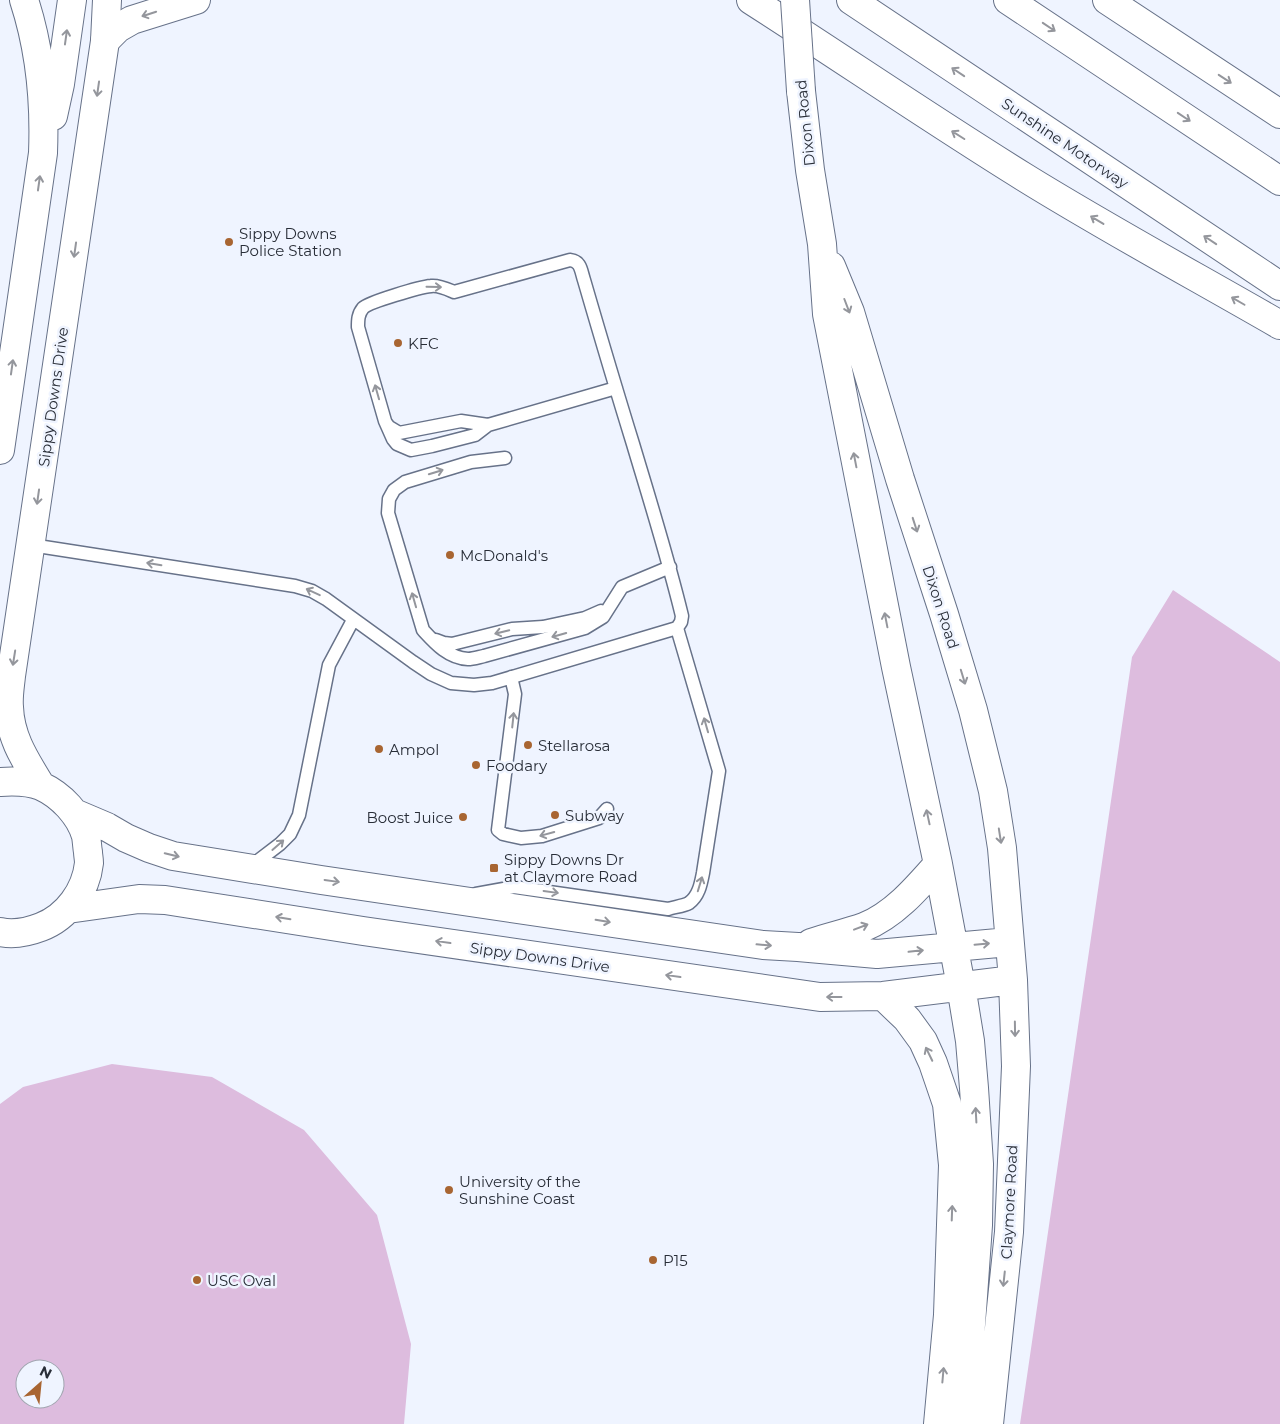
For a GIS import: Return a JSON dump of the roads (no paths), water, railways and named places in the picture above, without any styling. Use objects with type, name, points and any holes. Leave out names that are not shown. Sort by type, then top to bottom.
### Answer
[{"type":"main road","points":[[24,0],[40,75],[44,114],[43,153]]},
{"type":"main road","points":[[0,450],[43,153],[57,98],[72,0]]},
{"type":"main road","name":"Sippy Downs Drive","points":[[41,786],[14,739],[8,706],[105,41],[107,0]]},
{"type":"main road","points":[[105,41],[118,28],[132,20],[196,0]]},
{"type":"main road","points":[[751,0],[1026,178],[1280,325]]},
{"type":"main road","name":"Dixon Road","points":[[795,0],[810,170],[822,244],[826,314],[961,986]]},
{"type":"main road","name":"Sunshine Motorway","points":[[851,0],[1280,286]]},
{"type":"main road","points":[[1008,0],[1280,181]]},
{"type":"main road","points":[[1107,0],[1280,114]]},
{"type":"main road","points":[[1139,0],[1184,52]]},
{"type":"main road","name":"Dixon Road","points":[[822,244],[850,312],[897,470],[973,710],[993,791],[1002,848],[1013,980]]},
{"type":"main road","points":[[0,782],[17,781],[41,786],[60,797],[74,813],[86,836],[89,862],[82,888],[68,909],[51,923],[30,932],[2,936]]},
{"type":"main road","points":[[74,813],[149,848],[173,856],[763,945],[877,954],[1009,942]]},
{"type":"main road","points":[[798,947],[865,926],[882,917],[899,905],[938,864]]},
{"type":"main road","name":"Sippy Downs Drive","points":[[68,909],[139,899],[165,900],[820,997],[883,996],[1013,980]]},
{"type":"main road","name":"Claymore Road","points":[[989,1424],[1009,1232],[1016,1066],[1013,980]]},
{"type":"main road","name":"Claymore Road","points":[[961,986],[974,1079],[979,1164],[978,1226],[964,1424]]},
{"type":"main road","points":[[883,996],[907,1019],[923,1041],[933,1063],[947,1104],[953,1165],[948,1315],[938,1424]]},
{"type":"lane","points":[[31,545],[312,590],[431,674],[452,682],[474,685],[492,683],[677,628],[681,622],[682,616],[670,567],[579,264],[575,260],[570,260],[454,292],[432,285],[364,307],[358,316],[358,327],[385,421],[393,440],[411,450],[475,435],[488,425],[616,388]]},
{"type":"lane","points":[[385,421],[389,427],[399,433],[461,421],[488,425]]},
{"type":"lane","points":[[505,458],[472,462],[406,482],[394,490],[388,499],[388,513],[422,630],[443,650],[468,659],[585,628],[603,617],[622,587],[670,567]]},
{"type":"lane","points":[[425,632],[437,642],[452,644],[512,629],[543,627],[585,618],[598,613],[614,600]]},
{"type":"lane","points":[[249,868],[290,834],[299,815],[329,665],[353,620]]},
{"type":"lane","points":[[451,898],[514,887],[668,909],[688,904],[695,896],[700,888],[719,771],[677,628]]},
{"type":"lane","points":[[511,677],[515,694],[498,830],[503,834],[521,838],[542,836],[599,818],[608,809]]},
{"type":"place","name":"Sippy Downs Police Station","points":[[229,242]]},
{"type":"place","name":"KFC","points":[[398,343]]},
{"type":"place","name":"McDonald's","points":[[450,555]]},
{"type":"place","name":"Stellarosa","points":[[528,745]]},
{"type":"place","name":"Ampol","points":[[379,749]]},
{"type":"place","name":"Foodary","points":[[476,765]]},
{"type":"place","name":"Subway","points":[[555,815]]},
{"type":"place","name":"Boost Juice","points":[[463,817]]},
{"type":"place","name":"Sippy Downs Dr at Claymore Road","points":[[494,868]]},
{"type":"place","name":"University of the Sunshine Coast","points":[[449,1190]]},
{"type":"place","name":"P15","points":[[653,1260]]},
{"type":"place","name":"USC Oval","points":[[197,1280]]}]
